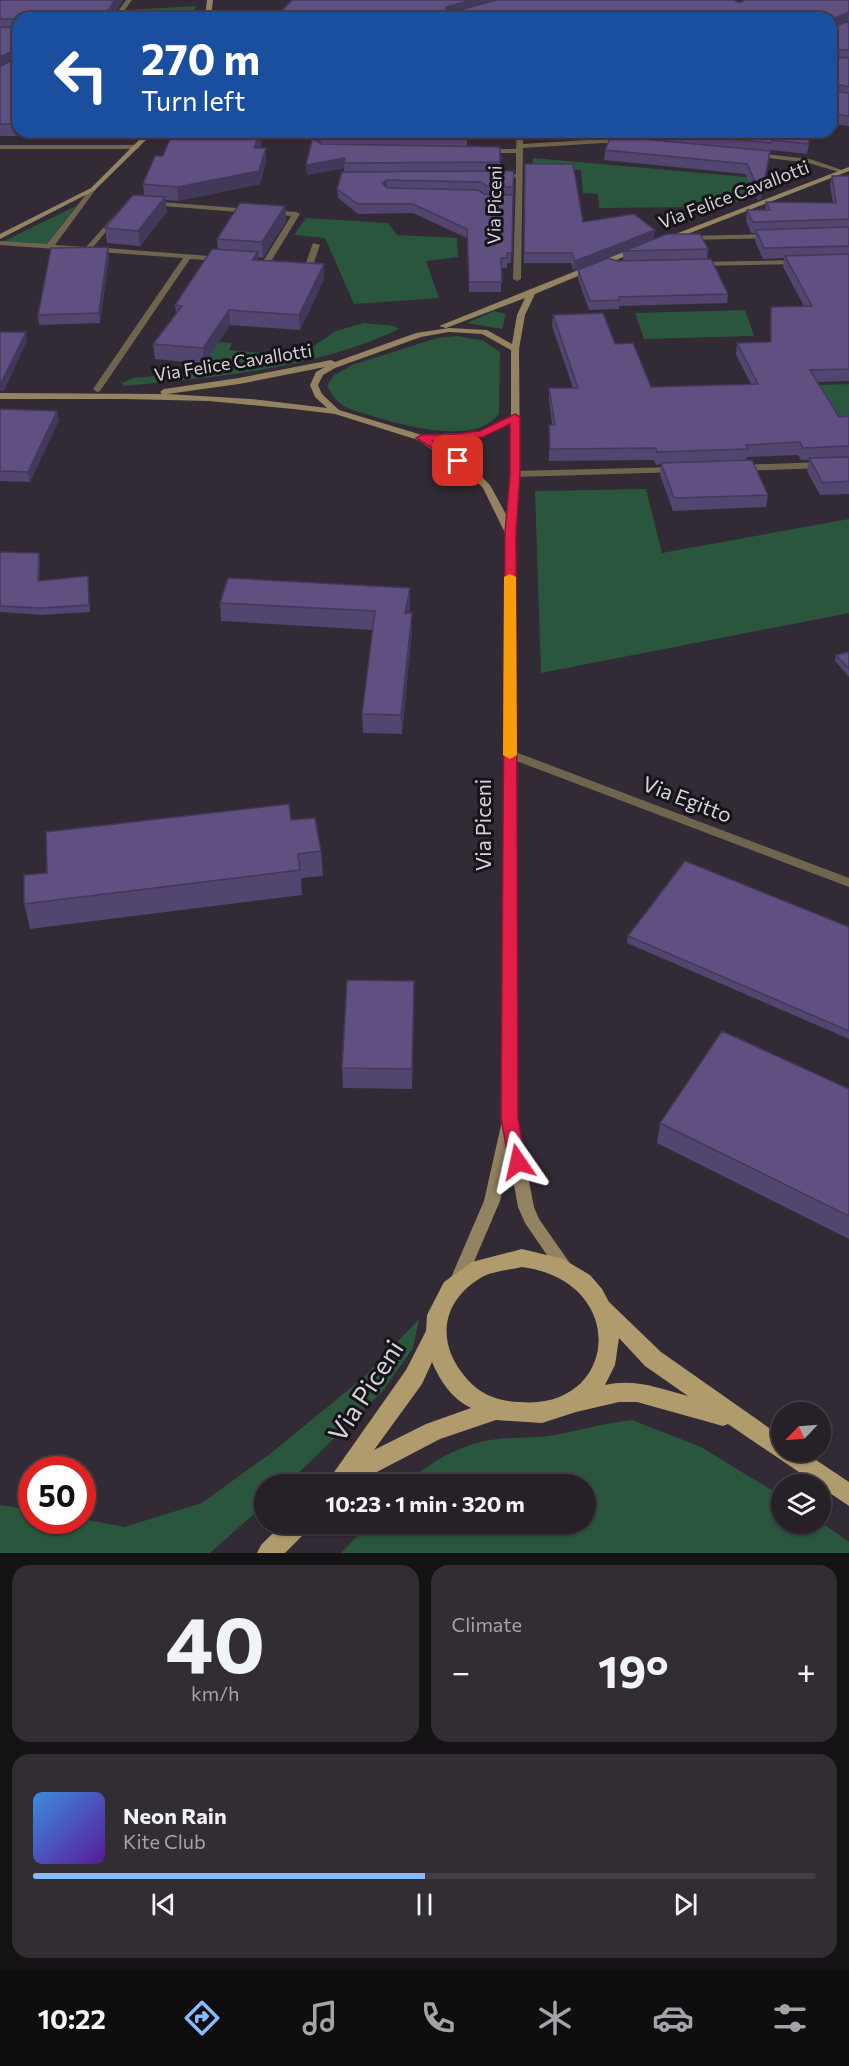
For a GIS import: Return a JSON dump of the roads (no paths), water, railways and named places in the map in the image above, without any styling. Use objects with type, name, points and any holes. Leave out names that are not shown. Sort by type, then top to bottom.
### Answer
[{"type":"main road","points":[[0,237],[93,189],[145,138]]},
{"type":"main road","name":"Via Felice Cavallotti","points":[[656,243],[846,170]]},
{"type":"main road","name":"Via Felice Cavallotti","points":[[419,335],[646,247]]},
{"type":"main road","points":[[336,412],[318,395],[314,385],[319,375],[346,360],[419,335],[449,330],[471,330],[495,337],[515,349],[521,315],[532,293]]},
{"type":"main road","name":"Via Piceni","points":[[515,349],[515,474],[510,533],[509,1118],[526,1207],[538,1230],[568,1271]]},
{"type":"main road","name":"Via Felice Cavallotti","points":[[124,396],[239,381],[346,360]]},
{"type":"main road","name":"Via Felice Cavallotti","points":[[0,396],[124,396],[258,401],[336,412],[421,438]]},
{"type":"main road","points":[[421,438],[483,434],[515,417]]},
{"type":"main road","name":"Via Piceni","points":[[421,438],[474,474],[487,487],[510,533]]},
{"type":"main road","name":"Via Piceni","points":[[458,1280],[492,1202],[509,1118]]},
{"type":"main road","points":[[735,1419],[637,1392],[619,1392],[573,1403],[550,1412],[523,1415],[496,1410],[471,1398],[452,1380],[439,1358],[435,1335],[437,1314],[445,1296],[458,1280],[476,1267],[499,1259],[522,1257],[546,1262],[568,1271],[587,1287],[653,1359],[771,1443]]},
{"type":"main road","points":[[573,1403],[592,1388],[604,1370],[610,1348],[609,1326],[602,1306]]},
{"type":"main road","name":"Via Piceni","points":[[345,1474],[414,1377],[435,1335]]},
{"type":"main road","name":"Via Piceni","points":[[353,1474],[434,1431],[496,1410]]},
{"type":"main road","points":[[800,1462],[849,1495]]},
{"type":"main road","points":[[269,1553],[288,1534]]},
{"type":"street","name":"Via Piceni","points":[[517,279],[520,138]]},
{"type":"street","points":[[473,151],[603,141],[638,145]]},
{"type":"street","points":[[0,147],[137,147]]},
{"type":"street","points":[[742,154],[810,161],[846,170]]},
{"type":"street","points":[[486,176],[520,176]]},
{"type":"street","points":[[49,247],[93,189]]},
{"type":"street","points":[[507,200],[519,200]]},
{"type":"street","points":[[69,201],[82,204]]},
{"type":"street","points":[[140,202],[296,214],[266,263]]},
{"type":"street","points":[[88,249],[122,209]]},
{"type":"street","points":[[678,234],[690,238],[786,236]]},
{"type":"street","points":[[0,243],[233,260]]},
{"type":"street","points":[[288,264],[309,266],[316,245]]},
{"type":"street","points":[[97,389],[188,256]]},
{"type":"street","points":[[255,262],[278,264]]},
{"type":"street","points":[[686,264],[814,262]]},
{"type":"street","points":[[604,263],[628,266]]},
{"type":"street","points":[[726,468],[849,464]]},
{"type":"street","points":[[515,474],[693,470]]},
{"type":"street","name":"Via Egitto","points":[[510,754],[849,883]]}]
